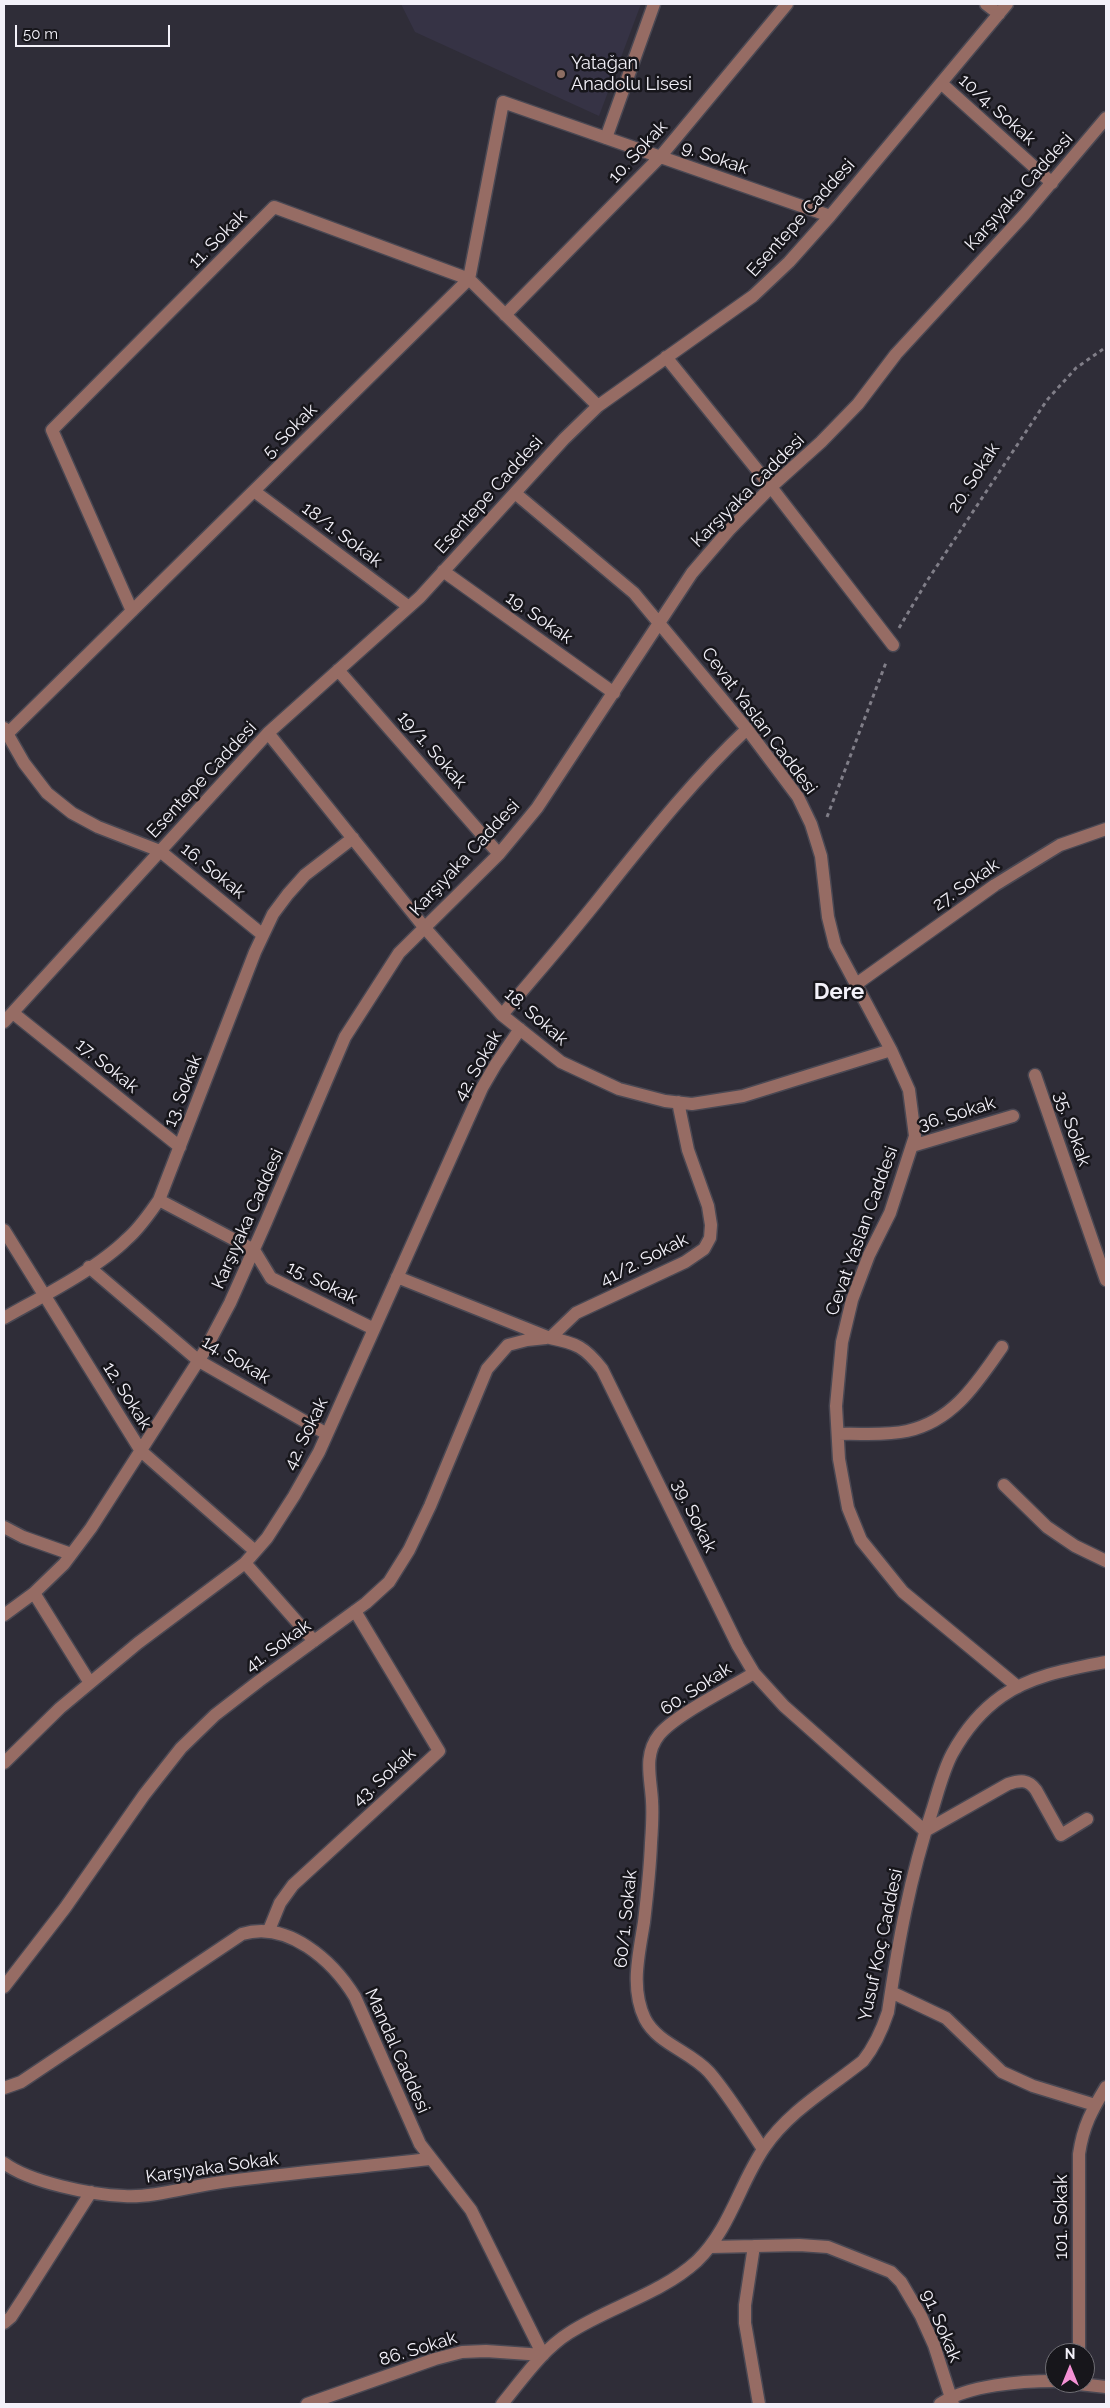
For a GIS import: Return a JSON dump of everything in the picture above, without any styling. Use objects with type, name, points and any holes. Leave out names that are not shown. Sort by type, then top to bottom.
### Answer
[{"type":"street","points":[[606,138],[654,4]]},
{"type":"street","name":"10. Sokak","points":[[504,315],[660,157],[787,4]]},
{"type":"street","points":[[986,4],[998,14]]},
{"type":"street","name":"Esentepe Caddesi","points":[[8,1018],[268,733],[409,607],[564,439],[598,406],[753,296],[789,262],[830,216],[1007,4]]},
{"type":"street","name":"10/4. Sokak","points":[[941,83],[1052,183]]},
{"type":"street","name":"9. Sokak","points":[[469,279],[503,102],[830,216]]},
{"type":"street","name":"Karşıyaka Caddesi","points":[[4,1615],[34,1593],[71,1554],[92,1528],[199,1361],[230,1303],[254,1250],[345,1037],[399,953],[499,854],[537,808],[692,573],[729,530],[771,487],[821,442],[858,404],[896,354],[1052,183],[1106,118]]},
{"type":"street","name":"11. Sokak","points":[[132,611],[52,430],[274,207],[469,279],[598,406]]},
{"type":"street","name":"5. Sokak","points":[[5,731],[132,611],[469,279]]},
{"type":"street","points":[[666,357],[771,487],[893,645]]},
{"type":"street","name":"18/1. Sokak","points":[[254,491],[409,607]]},
{"type":"street","name":"Cevat Yaslan Caddesi","points":[[515,492],[628,588],[660,622],[747,729],[798,797],[811,824],[817,844],[834,945],[854,985],[891,1050],[908,1090],[915,1136],[890,1213],[869,1255],[852,1300],[842,1342],[836,1406],[839,1459],[848,1508],[861,1540],[903,1592],[1018,1687]]},
{"type":"street","name":"19. Sokak","points":[[443,571],[614,692]]},
{"type":"street","name":"19/1. Sokak","points":[[338,670],[499,854]]},
{"type":"street","name":"42. Sokak","points":[[502,1015],[561,946],[670,810],[720,754],[747,729]]},
{"type":"street","name":"16. Sokak","points":[[5,731],[24,763],[47,793],[72,813],[98,827],[160,850],[263,935]]},
{"type":"street","name":"18. Sokak","points":[[268,733],[424,927],[502,1015],[561,1062],[593,1079],[646,1097],[678,1102],[708,1102],[743,1096],[891,1050]]},
{"type":"street","name":"27. Sokak","points":[[854,985],[995,884],[1060,845],[1106,829]]},
{"type":"street","name":"13. Sokak","points":[[4,1318],[89,1267],[127,1240],[159,1200],[263,935],[273,914],[305,875],[353,838]]},
{"type":"street","name":"17. Sokak","points":[[8,1018],[180,1147]]},
{"type":"street","name":"42. Sokak","points":[[4,1764],[60,1708],[244,1563],[267,1538],[294,1496],[327,1434],[482,1088],[520,1029]]},
{"type":"street","name":"35. Sokak","points":[[1035,1075],[1106,1280]]},
{"type":"street","name":"41/2. Sokak","points":[[550,1338],[576,1313],[685,1262],[704,1249],[710,1238],[711,1225],[708,1206],[688,1150],[678,1102]]},
{"type":"street","name":"36. Sokak","points":[[912,1146],[1013,1116]]},
{"type":"street","points":[[159,1200],[254,1250]]},
{"type":"street","name":"12. Sokak","points":[[4,1230],[141,1451],[255,1551]]},
{"type":"street","name":"15. Sokak","points":[[254,1250],[271,1278],[374,1329]]},
{"type":"street","name":"14. Sokak","points":[[89,1267],[199,1361],[327,1434]]},
{"type":"street","name":"39. Sokak","points":[[397,1277],[550,1338],[568,1342],[589,1352],[602,1369],[738,1646],[754,1673],[784,1706],[925,1831]]},
{"type":"street","name":"41. Sokak","points":[[4,1987],[65,1908],[144,1795],[181,1748],[216,1714],[354,1612],[388,1582],[409,1550],[430,1506],[487,1369],[508,1345],[527,1340],[550,1338]]},
{"type":"street","points":[[838,1434],[906,1432],[944,1416],[968,1394],[1002,1347]]},
{"type":"street","points":[[1004,1485],[1047,1527],[1075,1546],[1106,1561]]},
{"type":"street","points":[[4,1527],[24,1537],[71,1554]]},
{"type":"street","points":[[244,1563],[314,1641]]},
{"type":"street","points":[[34,1593],[90,1683]]},
{"type":"street","name":"43. Sokak","points":[[269,1930],[280,1903],[293,1885],[439,1751],[354,1612]]},
{"type":"street","name":"Yusuf Koç Caddesi","points":[[502,2404],[543,2355],[566,2334],[661,2286],[695,2263],[711,2247],[722,2230],[764,2149],[783,2123],[863,2061],[883,2029],[907,1897],[925,1831],[952,1754],[964,1735],[983,1713],[1002,1696],[1018,1687],[1050,1674],[1106,1662]]},
{"type":"street","name":"60. Sokak","points":[[658,1736],[677,1720],[754,1673]]},
{"type":"street","name":"60/1. Sokak","points":[[658,1736],[648,1768],[652,1802],[651,1844],[644,1922],[636,1963],[638,1995],[645,2019],[655,2033],[688,2054],[708,2072],[764,2149]]},
{"type":"street","points":[[925,1831],[1008,1784],[1023,1780],[1031,1783],[1036,1790],[1060,1835],[1086,1819]]},
{"type":"street","name":"Mandal Caddesi","points":[[4,2088],[21,2082],[242,1934],[269,1930],[286,1935],[305,1946],[344,1979],[355,1997],[412,2130],[430,2160],[457,2191],[470,2210],[543,2355]]},
{"type":"street","points":[[891,1992],[946,2018],[1002,2072],[1033,2086],[1095,2105]]},
{"type":"street","name":"101. Sokak","points":[[1079,2343],[1079,2154],[1083,2131],[1106,2087]]},
{"type":"street","name":"Karşıyaka Sokak","points":[[4,2163],[21,2172],[91,2192],[126,2196],[241,2180],[430,2160]]},
{"type":"street","points":[[4,2323],[11,2317],[91,2192]]},
{"type":"street","name":"91. Sokak","points":[[711,2247],[813,2245],[828,2247],[891,2272],[901,2282],[922,2316],[948,2402]]},
{"type":"street","points":[[754,2246],[747,2284],[745,2323],[759,2404]]},
{"type":"street","name":"86. Sokak","points":[[307,2404],[435,2359],[462,2352],[486,2351],[543,2355]]},
{"type":"street","points":[[948,2402],[1001,2385],[1027,2381],[1045,2381]]},
{"type":"path","name":"20. Sokak","points":[[817,844],[898,631],[928,581],[1046,400],[1076,368],[1106,347]]},
{"type":"shaded area","name":"Yatağan Anadolu Lisesi","points":[[401,4],[641,4],[599,116],[415,32]]},
{"type":"place","name":"Yatağan Anadolu Lisesi","points":[[561,74]]},
{"type":"district","name":"Dere","points":[[839,992]]}]
